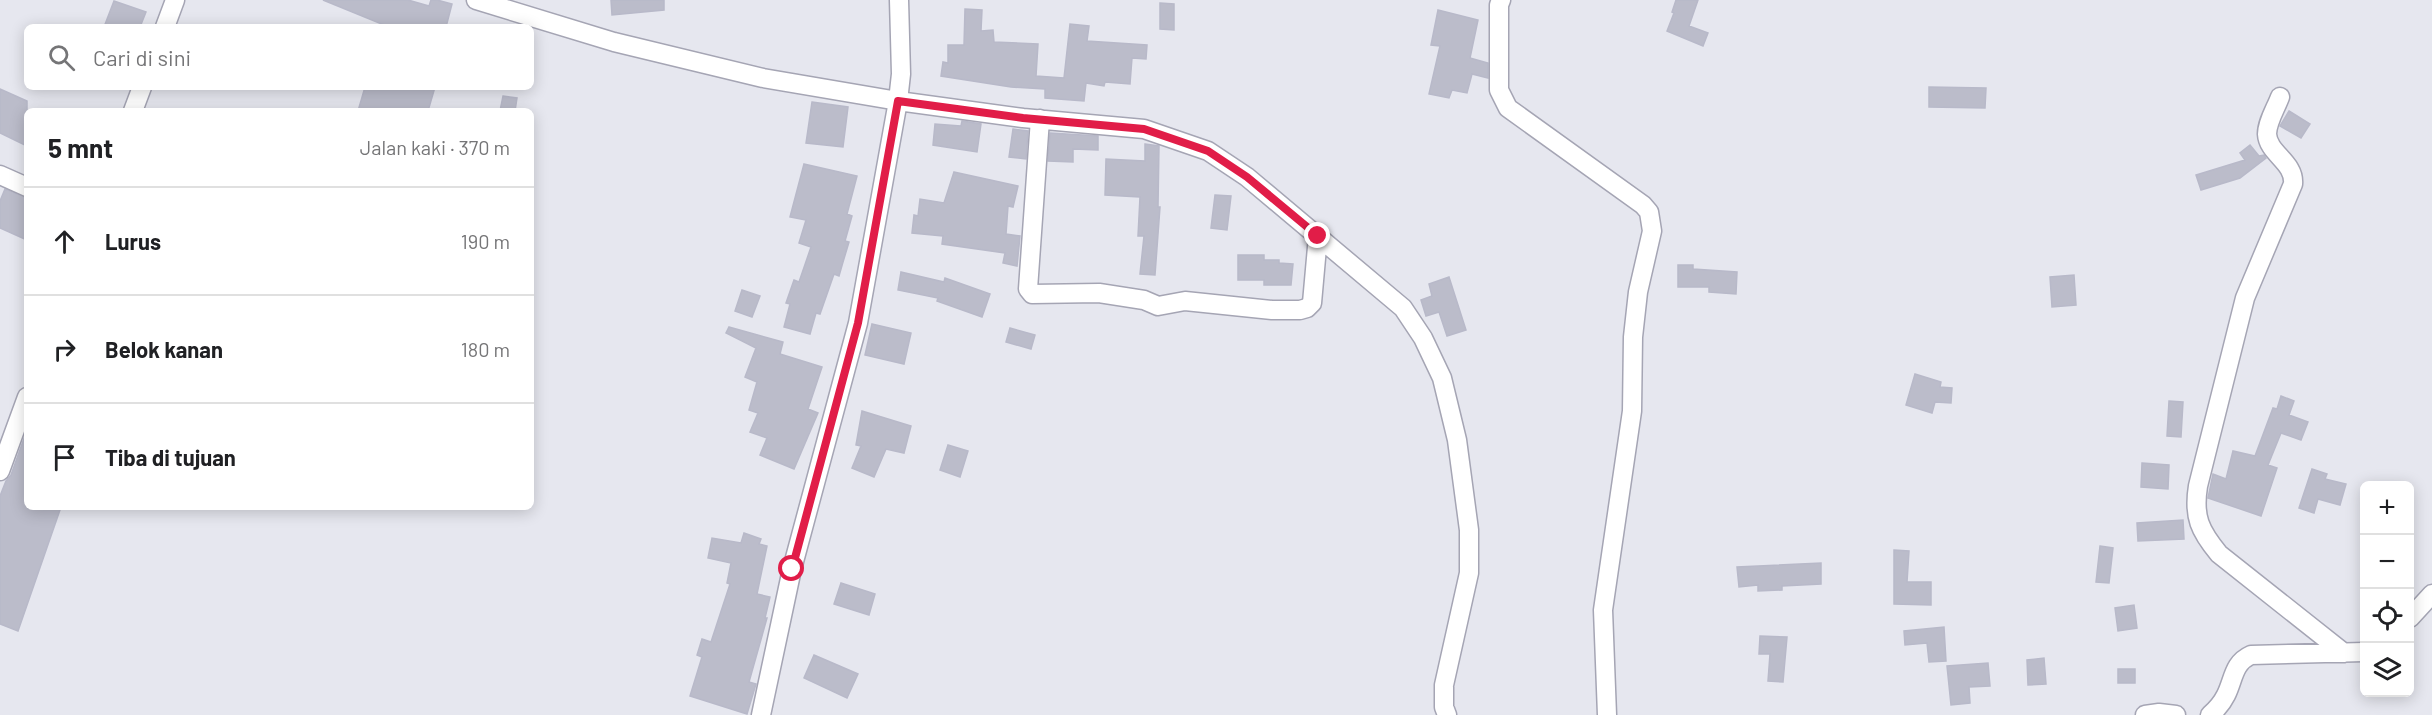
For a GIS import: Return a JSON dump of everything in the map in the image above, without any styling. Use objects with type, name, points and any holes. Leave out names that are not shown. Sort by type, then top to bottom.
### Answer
[{"type":"street","points":[[166,24],[175,0]]},
{"type":"street","points":[[476,0],[614,42],[763,78],[898,101],[1040,119],[1144,129],[1208,151],[1247,177],[1403,308],[1423,338],[1442,378],[1448,397],[1464,486],[1469,573],[1444,685],[1444,708],[1447,715]]},
{"type":"street","points":[[761,715],[792,569],[858,323],[898,101],[901,74],[899,0]]},
{"type":"street","points":[[1501,0],[1499,5],[1499,90],[1502,100],[1508,108],[1643,205],[1652,219],[1649,247],[1638,292],[1633,337],[1632,411],[1603,610],[1607,715]]},
{"type":"street","points":[[134,108],[141,90]]},
{"type":"street","points":[[2280,97],[2267,130],[2268,139],[2291,170],[2293,184],[2246,298],[2198,486],[2195,513],[2206,538],[2219,554],[2344,652]]},
{"type":"street","points":[[1040,119],[1028,289],[1032,294],[1099,293],[1144,300],[1158,306],[1185,301],[1272,310],[1299,310],[1307,308],[1312,303],[1318,236]]},
{"type":"street","points":[[0,175],[24,186]]},
{"type":"street","points":[[0,471],[24,405]]},
{"type":"street","points":[[2414,613],[2432,594]]},
{"type":"street","points":[[2210,715],[2223,700],[2237,666],[2243,659],[2252,655],[2360,652]]},
{"type":"street","points":[[2145,715],[2159,713],[2176,715]]},
{"type":"building","points":[[323,0],[408,0],[429,6],[431,0],[437,0],[452,4],[447,24],[382,24]]},
{"type":"building","points":[[611,0],[664,0],[664,10],[612,15]]},
{"type":"building","points":[[1676,0],[1698,0],[1689,26],[1708,33],[1703,46],[1667,31]]},
{"type":"building","points":[[114,1],[146,12],[141,24],[105,24]]},
{"type":"building","points":[[1160,3],[1174,4],[1174,30],[1160,29]]},
{"type":"building","points":[[965,9],[982,10],[981,31],[993,30],[994,42],[1038,44],[1036,76],[1064,78],[1070,24],[1089,26],[1087,41],[1147,45],[1146,59],[1132,58],[1130,84],[1105,82],[1104,86],[1086,83],[1084,101],[1045,98],[1045,89],[1011,87],[941,76],[943,62],[948,63],[948,45],[964,45]]},
{"type":"building","points":[[1438,10],[1478,20],[1470,58],[1488,63],[1488,78],[1472,74],[1467,93],[1452,90],[1449,98],[1429,94],[1440,46],[1431,45]]},
{"type":"building","points":[[1929,87],[1986,88],[1985,108],[1929,107]]},
{"type":"building","points":[[0,89],[27,101],[27,108],[24,108],[24,145],[0,133]]},
{"type":"building","points":[[364,90],[434,90],[429,108],[359,108]]},
{"type":"building","points":[[503,96],[517,98],[515,108],[501,108]]},
{"type":"building","points":[[812,102],[848,107],[843,147],[806,143]]},
{"type":"building","points":[[2289,111],[2310,124],[2301,138],[2280,126]]},
{"type":"building","points":[[962,121],[981,124],[977,152],[933,145],[935,124],[961,126]]},
{"type":"building","points":[[1013,129],[1028,131],[1026,159],[1009,157]]},
{"type":"building","points":[[1050,133],[1098,136],[1098,150],[1073,149],[1073,162],[1048,161]]},
{"type":"building","points":[[1145,144],[1159,146],[1158,207],[1160,207],[1155,275],[1140,274],[1144,236],[1138,236],[1140,197],[1105,195],[1106,159],[1145,161]]},
{"type":"building","points":[[2250,145],[2259,156],[2264,155],[2266,158],[2240,178],[2201,190],[2196,175],[2245,160],[2240,153]]},
{"type":"building","points":[[804,164],[857,176],[847,214],[852,216],[845,241],[849,242],[839,276],[834,274],[820,314],[816,313],[810,334],[784,327],[790,304],[786,303],[794,280],[799,282],[811,247],[799,243],[806,220],[790,217]]},
{"type":"building","points":[[954,172],[1018,186],[1013,207],[1008,206],[1006,234],[1020,236],[1017,266],[1003,263],[1005,253],[942,244],[943,236],[912,233],[914,215],[918,216],[920,199],[944,203]]},
{"type":"building","points":[[5,189],[24,197],[24,239],[0,228],[0,201]]},
{"type":"building","points":[[1215,195],[1231,196],[1227,230],[1211,228]]},
{"type":"building","points":[[1238,255],[1264,255],[1264,260],[1279,260],[1279,263],[1293,264],[1291,285],[1264,285],[1264,280],[1238,280]]},
{"type":"building","points":[[1678,265],[1693,265],[1693,269],[1737,272],[1736,294],[1709,292],[1709,287],[1678,287]]},
{"type":"building","points":[[901,272],[944,282],[945,278],[990,294],[982,317],[937,301],[938,298],[898,290]]},
{"type":"building","points":[[2074,275],[2076,305],[2052,307],[2050,277]]},
{"type":"building","points":[[1449,277],[1466,330],[1447,336],[1439,312],[1426,316],[1421,300],[1432,296],[1429,284]]},
{"type":"building","points":[[742,290],[760,296],[752,317],[735,311]]},
{"type":"building","points":[[872,324],[911,333],[904,364],[865,355]]},
{"type":"building","points":[[729,327],[783,342],[780,354],[822,367],[808,409],[818,413],[794,469],[760,455],[767,438],[750,432],[758,413],[749,410],[757,382],[745,377],[756,348],[726,333]]},
{"type":"building","points":[[1010,328],[1035,335],[1031,349],[1006,342]]},
{"type":"building","points":[[1915,374],[1941,382],[1940,387],[1952,388],[1951,403],[1935,402],[1932,413],[1906,405]]},
{"type":"building","points":[[2281,396],[2294,401],[2289,415],[2308,422],[2301,440],[2281,433],[2268,465],[2277,468],[2261,516],[2208,498],[2213,474],[2226,479],[2233,451],[2255,456],[2273,408],[2277,409]]},
{"type":"building","points":[[2169,401],[2183,402],[2181,437],[2167,436]]},
{"type":"building","points":[[862,411],[911,426],[904,453],[886,449],[874,477],[852,468],[861,446],[856,445]]},
{"type":"building","points":[[24,438],[24,510],[60,510],[18,631],[0,624],[0,496],[11,475]]},
{"type":"building","points":[[948,445],[968,451],[960,477],[940,470]]},
{"type":"building","points":[[2142,463],[2169,465],[2168,489],[2141,487]]},
{"type":"building","points":[[2312,469],[2327,474],[2325,479],[2346,484],[2340,505],[2318,499],[2314,513],[2299,508]]},
{"type":"building","points":[[2183,520],[2184,539],[2138,541],[2137,523]]},
{"type":"building","points":[[744,533],[761,539],[759,544],[767,546],[757,594],[770,597],[765,618],[767,618],[749,682],[756,684],[747,714],[690,696],[702,657],[697,655],[702,639],[711,642],[730,584],[727,583],[731,563],[708,558],[712,538],[741,543]]},
{"type":"building","points":[[2100,546],[2113,548],[2109,583],[2096,582]]},
{"type":"building","points":[[1894,550],[1909,551],[1907,582],[1931,582],[1931,605],[1894,604]]},
{"type":"building","points":[[1821,563],[1821,584],[1782,586],[1782,590],[1758,591],[1758,585],[1739,587],[1737,567]]},
{"type":"building","points":[[841,583],[875,594],[869,615],[834,604]]},
{"type":"building","points":[[2134,605],[2137,628],[2118,631],[2115,608]]},
{"type":"building","points":[[1944,627],[1946,661],[1929,662],[1927,643],[1905,645],[1904,631]]},
{"type":"building","points":[[1760,636],[1787,637],[1783,682],[1768,681],[1770,654],[1759,654]]},
{"type":"building","points":[[814,655],[858,674],[847,698],[804,678]]},
{"type":"building","points":[[2044,658],[2046,684],[2028,685],[2027,660]]},
{"type":"building","points":[[1988,663],[1990,686],[1969,687],[1970,703],[1951,705],[1947,666]]},
{"type":"building","points":[[2118,669],[2135,669],[2135,683],[2118,683]]},
{"type":"route","points":[[792,569],[858,323],[898,101],[1023,118],[1144,129],[1208,151],[1247,177],[1318,236]]}]
